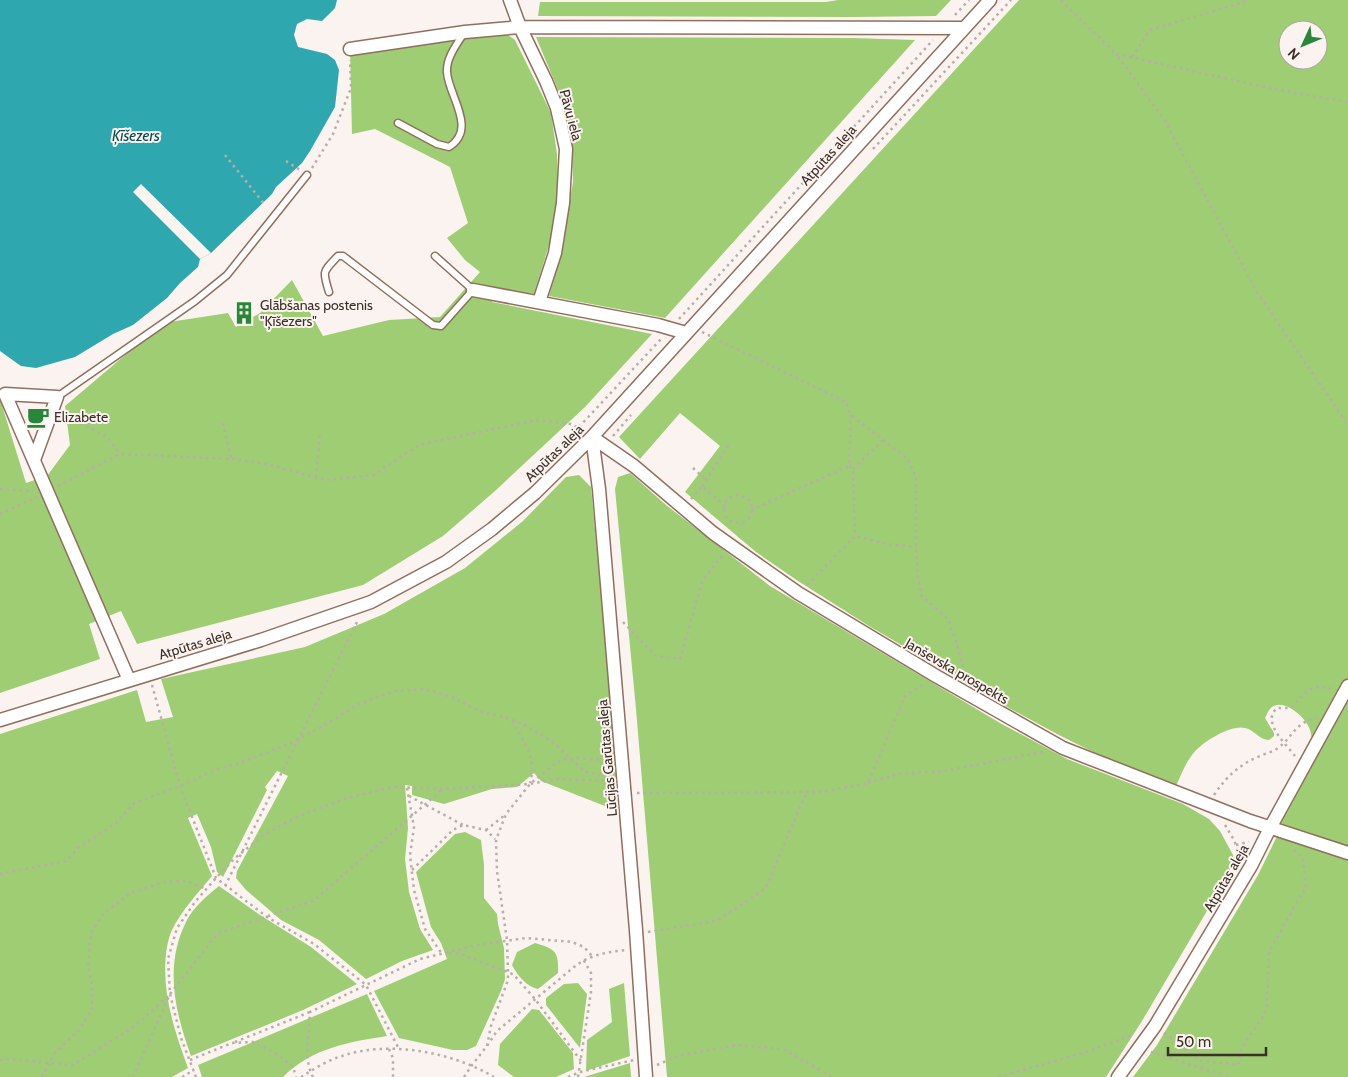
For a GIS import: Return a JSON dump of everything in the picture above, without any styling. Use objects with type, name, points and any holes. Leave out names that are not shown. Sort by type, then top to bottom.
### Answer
[{"type":"street","name":"Pāvu iela","points":[[510,0],[520,27],[546,81],[556,108],[566,149],[563,203],[555,253],[538,302]]},
{"type":"street","name":"Atpūtas aleja","points":[[0,720],[261,640],[366,603],[446,562],[492,529],[535,493],[592,437],[990,0]]},
{"type":"street","points":[[350,49],[465,32],[520,27],[964,28]]},
{"type":"street","points":[[473,290],[689,330]]},
{"type":"street","points":[[34,460],[57,396],[3,392],[129,680]]},
{"type":"street","name":"Janševska prospekts","points":[[592,437],[634,466],[683,508],[798,593],[970,696],[1062,748],[1270,828],[1348,853]]},
{"type":"street","name":"Lūcijas Garūtas aleja","points":[[592,437],[599,489],[610,615],[644,1060],[651,1074]]},
{"type":"street","name":"Atpūtas aleja","points":[[1118,1077],[1155,1026],[1251,866],[1347,689]]},
{"type":"lane","points":[[398,122],[437,144],[448,147],[456,142],[461,130],[460,113],[447,72],[453,51],[465,32]]},
{"type":"lane","points":[[57,396],[195,301],[227,275],[307,176]]},
{"type":"lane","points":[[329,292],[324,275],[325,270],[338,256],[343,256],[433,325],[441,326],[473,290],[435,256]]},
{"type":"path","points":[[579,426],[969,0]]},
{"type":"path","points":[[870,153],[1011,0]]},
{"type":"path","points":[[1061,0],[1116,54],[1165,120],[1257,292],[1348,425]]},
{"type":"path","points":[[1132,57],[1150,30],[1244,2],[1245,0]]},
{"type":"path","points":[[307,176],[333,134],[350,88],[350,49]]},
{"type":"path","points":[[1116,54],[1274,90],[1348,102]]},
{"type":"path","points":[[225,155],[266,205]]},
{"type":"path","points":[[286,161],[300,170]]},
{"type":"path","points":[[704,334],[711,326]]},
{"type":"path","points":[[689,330],[704,334],[846,402],[850,415],[849,466]]},
{"type":"path","points":[[60,413],[102,434],[111,441],[120,454]]},
{"type":"path","points":[[609,448],[612,437],[632,414]]},
{"type":"path","points":[[850,415],[904,456],[911,464],[916,478],[916,547],[921,595],[948,619],[957,644],[970,696]]},
{"type":"path","points":[[0,514],[120,454],[231,459],[266,464],[326,480],[374,476],[422,444],[537,420],[579,426],[592,437]]},
{"type":"path","points":[[223,424],[231,459]]},
{"type":"path","points":[[316,477],[320,434]]},
{"type":"path","points":[[798,593],[855,536],[853,469],[883,440]]},
{"type":"path","points":[[683,508],[702,486],[729,445]]},
{"type":"path","points":[[849,466],[853,469]]},
{"type":"path","points":[[751,510],[849,466]]},
{"type":"path","points":[[693,468],[706,480]]},
{"type":"path","points":[[702,486],[724,506],[728,518],[735,523],[745,520],[750,516],[749,502],[742,496],[729,498],[724,506]]},
{"type":"path","points":[[0,489],[47,492]]},
{"type":"path","points":[[855,536],[887,544],[916,547]]},
{"type":"path","points":[[610,615],[618,616],[656,656],[680,659],[702,582],[730,544]]},
{"type":"path","points":[[225,886],[366,603]]},
{"type":"path","points":[[149,674],[180,786],[216,878],[267,916],[314,944],[366,985],[399,1049]]},
{"type":"path","points":[[868,783],[905,696],[936,676]]},
{"type":"path","points":[[1304,766],[1284,742],[1271,722],[1271,715],[1274,709],[1279,707],[1291,708],[1306,692],[1313,688],[1347,689]]},
{"type":"path","points":[[0,874],[67,861],[78,848],[116,823],[133,804],[218,769],[234,766],[299,739],[359,704],[394,691],[424,689],[452,698],[479,711],[511,719],[527,726],[554,744],[584,771],[624,787]]},
{"type":"path","points":[[1251,866],[1242,862],[1234,840],[1214,807],[1224,781],[1237,769],[1261,755],[1276,750],[1306,721],[1315,718],[1330,719]]},
{"type":"path","points":[[511,719],[529,751],[533,772],[530,784]]},
{"type":"path","points":[[196,1077],[181,1038],[170,994],[168,959],[177,928],[206,889],[242,853],[265,834],[301,815],[347,798],[392,787],[443,789],[530,784],[556,780],[624,787],[824,792],[868,783],[898,774],[944,771],[1062,748]]},
{"type":"path","points":[[486,830],[506,814],[530,784],[556,763],[565,759],[622,760]]},
{"type":"path","points":[[407,787],[414,827],[410,855],[414,890],[425,928],[442,954]]},
{"type":"path","points":[[0,1060],[73,1065],[97,1052],[135,1026],[170,994],[218,933],[313,902],[443,789]]},
{"type":"path","points":[[644,932],[716,921],[764,889],[806,792]]},
{"type":"path","points":[[408,795],[463,825],[486,830],[496,840]]},
{"type":"path","points":[[487,1046],[491,1026],[508,980],[507,940],[497,872],[496,840],[506,814]]},
{"type":"path","points":[[412,870],[453,830],[463,825]]},
{"type":"path","points":[[1155,1026],[1198,1060],[1238,1065],[1242,1047],[1262,1018],[1267,1006],[1269,952],[1306,888],[1303,857],[1290,846]]},
{"type":"path","points":[[42,1077],[54,1054],[79,1030],[92,1009],[92,985],[88,965],[90,933],[103,914],[130,893],[164,882],[187,881],[206,889]]},
{"type":"path","points":[[190,1060],[310,1012],[420,959],[478,945],[526,938],[572,942],[584,947],[592,956]]},
{"type":"path","points":[[464,1077],[497,1030],[583,959],[637,949]]},
{"type":"path","points":[[448,952],[461,954],[514,975],[535,999],[581,1061]]},
{"type":"path","points":[[578,1077],[591,992],[591,973],[583,959]]},
{"type":"path","points":[[133,1077],[170,994]]},
{"type":"path","points":[[310,1012],[308,1054],[310,1072],[313,1077]]},
{"type":"path","points":[[998,1077],[1083,1053],[1132,1035]]},
{"type":"path","points":[[232,1043],[253,1042],[277,1054],[293,1067],[296,1077]]},
{"type":"path","points":[[651,1074],[654,1066],[678,1056],[736,1045],[783,1049],[832,1077]]},
{"type":"path","points":[[389,1048],[392,1058],[393,1077]]},
{"type":"path","points":[[301,1077],[340,1056],[389,1048],[414,1050],[472,1065],[494,1077]]},
{"type":"path","points":[[1140,1048],[1228,1077]]},
{"type":"path","points":[[568,1077],[580,1072],[630,1060],[644,1060]]},
{"type":"path","points":[[182,1077],[194,1070]]},
{"type":"green space","points":[[838,0],[951,0],[936,16],[538,16],[540,2],[826,2]]},
{"type":"green space","points":[[1019,0],[1348,0],[1348,1077],[1133,1077],[1157,1045],[1258,875],[1282,826],[1269,821],[1268,818],[1311,738],[1308,725],[1298,713],[1284,706],[1278,705],[1271,708],[1265,718],[1274,733],[1274,736],[1269,740],[1245,728],[1232,729],[1216,736],[1202,745],[1192,755],[1176,786],[1099,755],[1009,708],[869,626],[756,552],[685,492],[720,446],[680,413],[640,459],[619,437]]},
{"type":"green space","points":[[504,32],[515,40],[551,113],[557,154],[558,193],[553,232],[534,294],[495,288],[492,302],[652,334],[585,407],[495,491],[443,536],[363,585],[137,644],[121,611],[89,624],[100,659],[0,693],[0,399],[26,483],[47,476],[70,445],[65,406],[163,323],[228,313],[236,327],[260,313],[292,280],[323,336],[389,320],[440,317],[480,272],[465,260],[447,238],[468,223],[450,167],[375,129],[352,134],[350,49]]},
{"type":"green space","points":[[536,37],[853,38],[915,40],[665,318],[549,296],[560,258],[573,182],[572,150],[566,109]]},
{"type":"green space","points":[[630,473],[666,505],[770,586],[1000,723],[1067,759],[1183,804],[1209,819],[1220,831],[1233,855],[1233,862],[1227,877],[1142,1021],[1106,1077],[667,1077],[636,709],[615,489],[618,477]]},
{"type":"green space","points":[[579,475],[591,487],[612,710],[617,798],[610,808],[541,781],[534,773],[517,787],[492,789],[444,804],[412,795],[412,786],[405,785],[408,828],[405,859],[409,892],[420,929],[433,950],[402,961],[366,979],[319,940],[281,920],[246,890],[236,878],[237,871],[288,776],[277,771],[265,787],[267,790],[223,877],[217,872],[211,847],[197,814],[188,818],[212,876],[190,903],[171,932],[165,962],[165,978],[173,1024],[188,1068],[172,1077],[0,1077],[0,734],[137,690],[146,722],[173,717],[161,679],[305,647],[384,614],[465,568],[523,521],[566,477]]},
{"type":"green space","points":[[465,832],[481,840],[484,865],[484,898],[497,914],[504,948],[505,979],[476,1046],[467,1050],[453,1050],[399,1038],[374,991],[447,959],[441,943],[431,927],[416,872],[455,834]]},
{"type":"green space","points":[[219,886],[260,915],[311,947],[357,984],[303,1010],[191,1056],[180,1023],[174,989],[175,955],[179,939],[192,911]]},
{"type":"green space","points":[[535,943],[551,949],[558,960],[558,973],[538,989],[530,986],[523,980],[512,965],[517,952]]},
{"type":"green space","points":[[578,983],[587,994],[580,1048],[546,1005],[546,998],[564,984]]},
{"type":"green space","points":[[624,983],[630,1056],[586,1071],[587,1040],[612,1022],[609,989]]},
{"type":"green space","points":[[367,994],[387,1036],[345,1044],[319,1053],[294,1067],[283,1077],[202,1077],[198,1065]]},
{"type":"green space","points":[[532,1009],[539,1010],[573,1053],[574,1069],[556,1077],[514,1077],[498,1065],[500,1044]]},
{"type":"green space","points":[[630,1063],[631,1077],[584,1077]]},
{"type":"water","name":"Ķīšezers","points":[[0,0],[337,0],[335,8],[322,21],[307,19],[297,24],[294,35],[298,47],[327,54],[335,60],[339,70],[335,107],[302,163],[211,253],[200,259],[198,267],[167,298],[133,325],[113,334],[75,357],[36,368],[21,366],[0,351]]},
{"type":"pier","points":[[141,184],[211,253],[200,259],[133,192]]},
{"type":"place","name":"Glābšanas postenis \"Ķīšezers\"","points":[[244,313]]},
{"type":"place","name":"Elizabete","points":[[38,417]]}]
